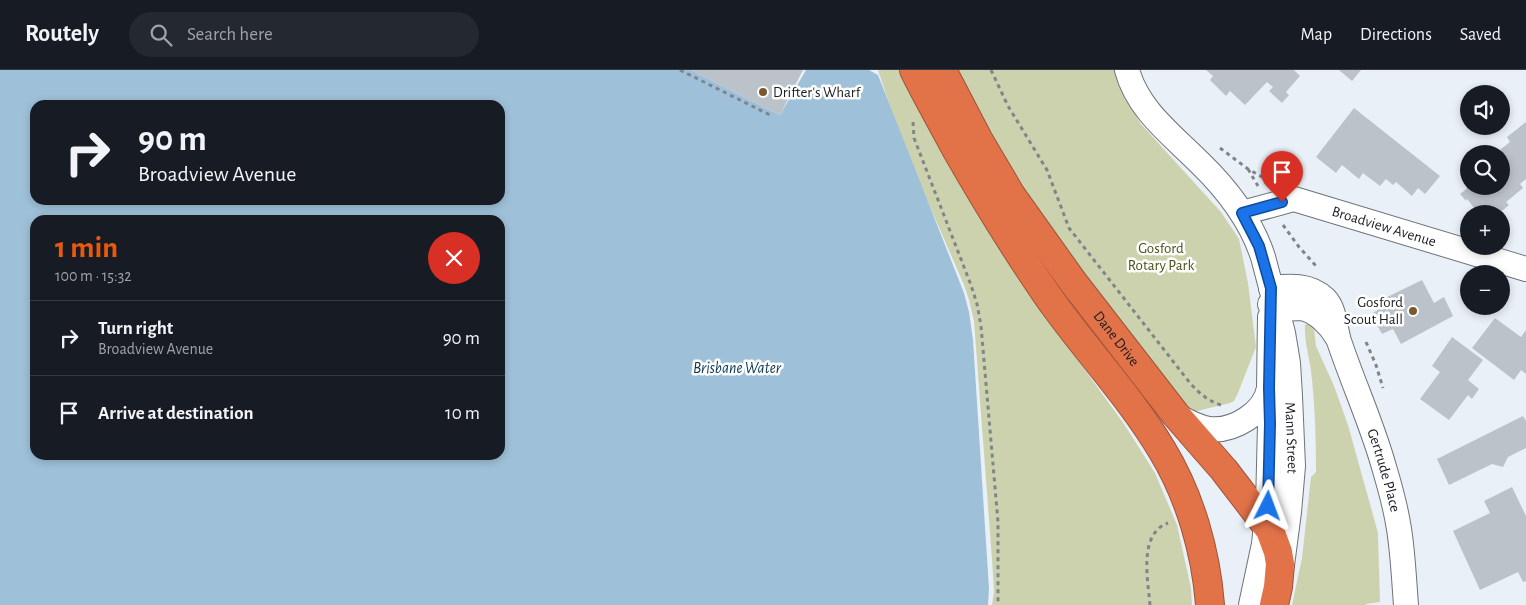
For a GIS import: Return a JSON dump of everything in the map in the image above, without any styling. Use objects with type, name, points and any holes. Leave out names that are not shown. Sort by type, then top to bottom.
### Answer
[{"type":"highway","name":"Dane Drive","points":[[914,70],[986,202],[1016,250],[1127,399],[1163,451],[1175,474],[1192,516],[1202,553],[1210,605]]},
{"type":"highway","name":"Dane Drive","points":[[942,70],[978,139],[1011,195],[1072,282],[1176,416],[1224,470],[1266,524],[1278,552],[1280,564],[1276,596]]},
{"type":"street","name":"Mann Street","points":[[1127,70],[1135,92],[1144,106],[1157,122],[1213,176],[1242,213],[1259,246],[1272,301],[1283,333],[1288,363],[1293,466],[1289,512],[1276,596]]},
{"type":"street","name":"Broadview Avenue","points":[[1242,213],[1294,199],[1526,269]]},
{"type":"street","name":"Gertrude Place","points":[[1272,301],[1296,286],[1321,295],[1330,306],[1339,341],[1384,466],[1398,528],[1406,605]]},
{"type":"street","name":"Mann Street","points":[[1251,605],[1260,566],[1266,524],[1270,444],[1269,388],[1272,301]]},
{"type":"street","points":[[1176,416],[1203,427],[1216,429],[1228,427],[1239,423],[1256,412],[1266,399],[1269,388]]},
{"type":"path","points":[[680,70],[772,116]]},
{"type":"path","points":[[991,70],[1008,106],[1047,170],[1069,228],[1190,383],[1211,402],[1226,407]]},
{"type":"path","points":[[912,115],[914,138],[977,304],[998,522],[998,605]]},
{"type":"path","points":[[1150,605],[1147,562],[1150,542],[1158,530],[1171,522]]},
{"type":"green space","points":[[878,70],[899,70],[912,97],[1020,280],[1124,424],[1155,473],[1177,525],[1191,588],[1192,605],[992,605],[994,592],[992,559],[974,321],[964,285],[902,142]]},
{"type":"green space","name":"Gosford Rotary Park","points":[[955,70],[1115,70],[1140,123],[1221,212],[1239,239],[1248,283],[1256,347],[1234,401],[1193,412],[1151,368],[1017,186]]},
{"type":"green space","points":[[1308,322],[1314,328],[1316,346],[1334,386],[1348,425],[1378,533],[1380,602],[1366,605],[1292,605],[1302,558],[1311,477],[1316,472],[1313,396],[1305,331],[1305,325]]},
{"type":"water","name":"Brisbane Water","points":[[0,70],[691,70],[780,115],[806,70],[869,70],[878,75],[964,293],[969,312],[973,340],[989,589],[988,605],[0,605]]},
{"type":"building","name":"Drifter's Wharf","points":[[691,70],[803,70],[780,115]]},
{"type":"building","points":[[1206,70],[1294,70],[1300,76],[1286,92],[1289,95],[1282,103],[1269,91],[1273,87],[1267,82],[1245,105],[1230,91],[1226,96],[1210,80],[1213,76]]},
{"type":"building","points":[[1339,70],[1361,70],[1352,81]]},
{"type":"building","points":[[1354,108],[1440,176],[1425,194],[1418,188],[1412,196],[1396,182],[1393,185],[1386,179],[1380,186],[1363,173],[1359,179],[1342,165],[1336,173],[1316,157]]},
{"type":"building","points":[[1526,122],[1526,179],[1520,184],[1523,188],[1506,202],[1509,205],[1472,205],[1461,195],[1510,195],[1510,145],[1506,145],[1510,142],[1507,137]]},
{"type":"building","name":"Gosford Scout Hall","points":[[1422,280],[1434,303],[1444,297],[1453,316],[1401,344],[1393,329],[1382,334],[1371,314],[1381,308],[1377,302]]},
{"type":"building","points":[[1495,318],[1521,337],[1526,330],[1526,374],[1521,370],[1514,380],[1472,348]]},
{"type":"building","points":[[1452,337],[1483,360],[1468,380],[1479,389],[1472,399],[1468,395],[1449,420],[1420,399],[1440,372],[1432,366]]},
{"type":"building","points":[[1523,416],[1526,421],[1526,448],[1508,457],[1503,467],[1492,464],[1449,485],[1437,459]]},
{"type":"building","points":[[1512,487],[1526,516],[1526,581],[1523,582],[1518,572],[1480,590],[1453,531],[1490,513],[1484,501]]},
{"type":"place","name":"Drifter's Wharf","points":[[763,92]]},
{"type":"place","name":"Gosford Scout Hall","points":[[1413,311]]},
{"type":"route","points":[[1268,506],[1271,288],[1259,246],[1242,213],[1282,202]]}]
